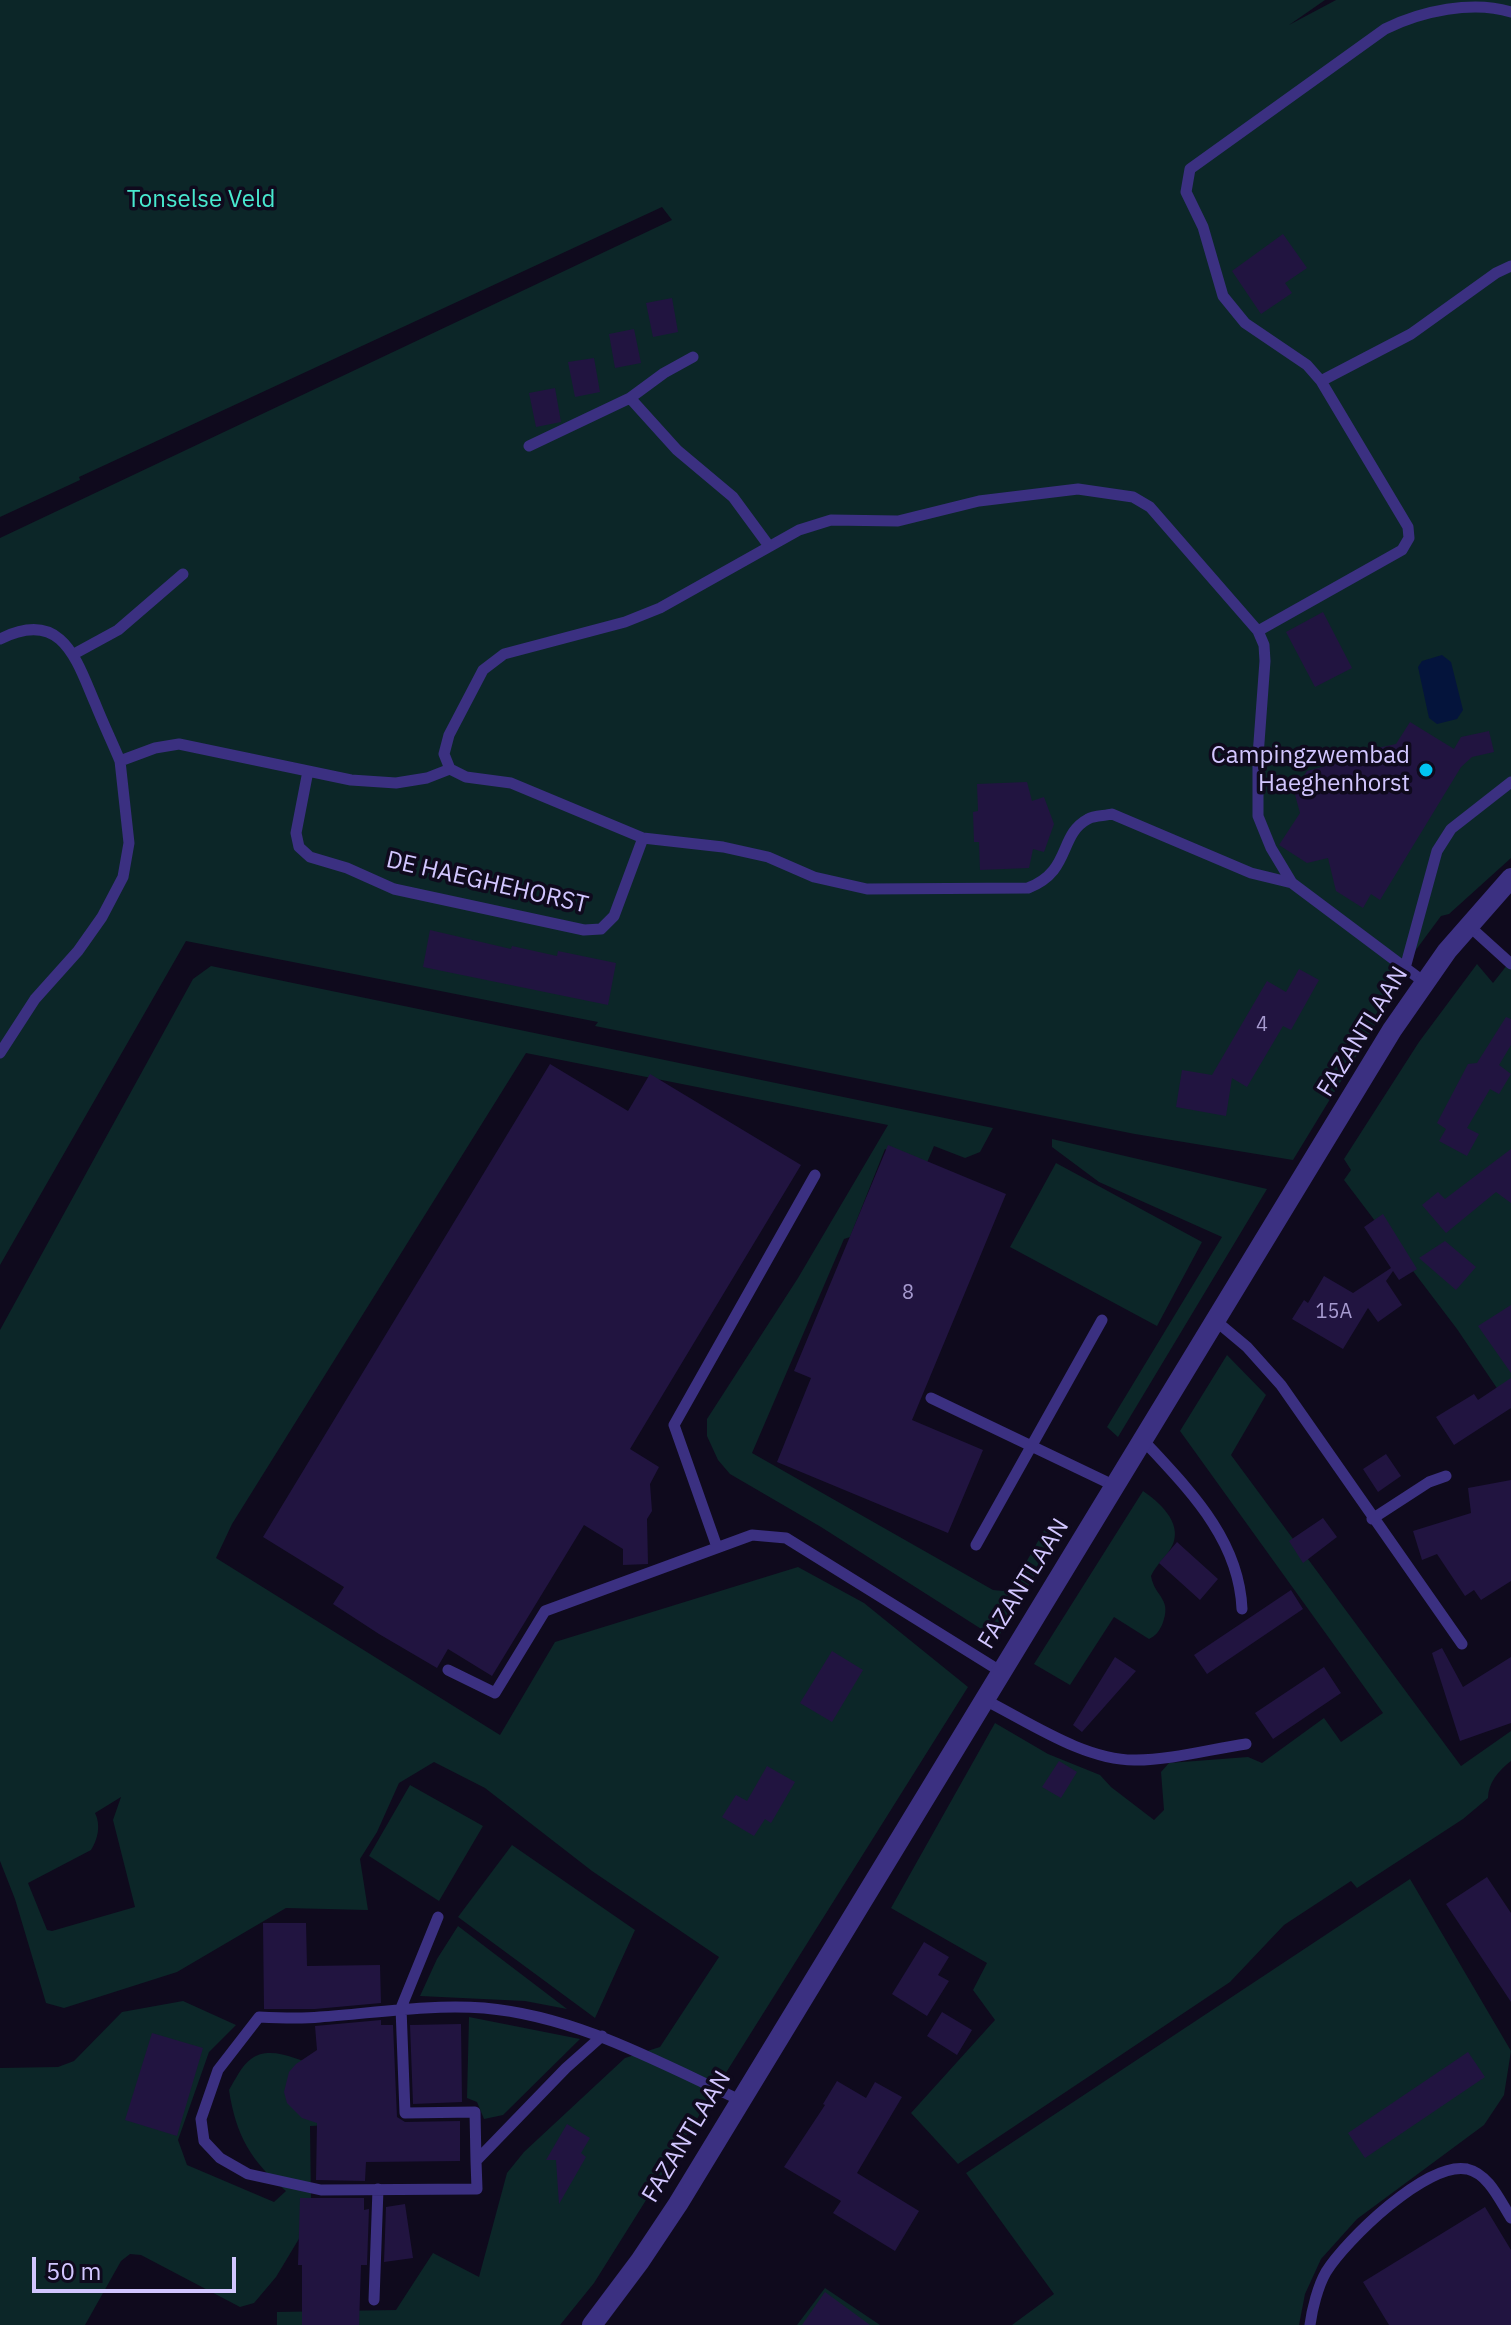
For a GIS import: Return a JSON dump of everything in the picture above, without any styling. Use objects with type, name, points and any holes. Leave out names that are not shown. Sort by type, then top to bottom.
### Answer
[{"type":"street","name":"FAZANTLAAN","points":[[592,2325],[640,2261],[740,2100],[1392,1030],[1468,925],[1511,878]]},
{"type":"lane","points":[[1258,631],[1402,550],[1409,538],[1408,527],[1321,381],[1307,365],[1245,323],[1223,296],[1203,227],[1186,192],[1190,169],[1385,29],[1413,15],[1438,6],[1481,1],[1511,12]]},
{"type":"lane","points":[[1321,381],[1411,334],[1496,273],[1511,266]]},
{"type":"lane","points":[[529,446],[630,398],[664,373],[693,357]]},
{"type":"lane","points":[[630,398],[677,450],[733,497],[769,546]]},
{"type":"lane","points":[[1292,883],[1251,873],[1112,814],[1088,819],[1072,836],[1056,870],[1044,882],[1028,888],[867,889],[814,877],[768,857],[723,847],[643,838],[511,783],[466,777],[450,769],[444,754],[449,735],[483,670],[504,654],[611,626],[648,612],[799,530],[831,520],[898,521],[979,501],[1078,489],[1133,497],[1150,507],[1258,631],[1264,645],[1258,816],[1271,848],[1292,883],[1424,982]]},
{"type":"lane","points":[[74,654],[118,630],[183,574]]},
{"type":"lane","points":[[0,639],[36,631],[59,637],[74,654],[120,761],[129,843],[123,877],[102,917],[78,951],[35,999],[0,1053]]},
{"type":"lane","points":[[120,761],[155,748],[179,744],[351,780],[396,783],[427,778],[450,769]]},
{"type":"lane","name":"DE HAEGHEHORST","points":[[308,771],[296,833],[299,847],[310,857],[347,868],[394,889],[584,930],[601,929],[614,916],[643,838]]},
{"type":"lane","points":[[1405,968],[1437,851],[1451,829],[1511,782]]},
{"type":"lane","points":[[1468,925],[1511,964]]},
{"type":"lane","points":[[717,1547],[674,1425],[815,1175]]},
{"type":"lane","points":[[976,1545],[1102,1320]]},
{"type":"lane","points":[[1216,1321],[1247,1347],[1281,1385],[1462,1644]]},
{"type":"lane","points":[[931,1398],[1115,1486]]},
{"type":"lane","points":[[1143,1440],[1186,1486],[1224,1540],[1241,1589],[1242,1609]]},
{"type":"lane","points":[[1372,1519],[1429,1482],[1446,1476]]},
{"type":"lane","points":[[448,1670],[495,1693],[545,1611],[752,1535],[786,1538],[1000,1671]]},
{"type":"lane","points":[[983,1699],[1086,1751],[1109,1758],[1137,1760],[1246,1744]]},
{"type":"lane","points":[[438,1917],[401,2008],[405,2113],[475,2112],[477,2189],[321,2190],[248,2174],[220,2158],[204,2141],[201,2119],[218,2070],[259,2017],[318,2018],[401,2008],[498,2010],[561,2023],[602,2036],[740,2100]]},
{"type":"lane","points":[[476,2161],[566,2068],[602,2036]]},
{"type":"lane","points":[[1310,2325],[1324,2275],[1344,2247],[1374,2217],[1427,2180],[1449,2169],[1468,2169],[1484,2178],[1511,2218]]},
{"type":"lane","points":[[374,2300],[378,2189]]},
{"type":"green space","name":"Tonselse Veld","points":[[0,0],[1325,0],[1289,25],[1336,0],[1511,0],[1511,858],[1449,914],[1441,916],[1387,989],[1394,994],[1293,1160],[1135,1134],[595,1026],[598,1022],[186,941],[0,1265],[0,538],[672,220],[662,207],[79,477],[80,480],[0,517]]},
{"type":"green space","points":[[1511,960],[1511,1409],[1457,1329],[1344,1180],[1351,1170],[1344,1159],[1419,1042],[1477,964],[1493,983]]},
{"type":"green space","points":[[211,966],[993,1128],[980,1152],[965,1158],[934,1146],[926,1165],[885,1149],[850,1237],[844,1239],[752,1453],[993,1590],[1011,1589],[1046,1527],[1059,1535],[997,1639],[821,1527],[730,1474],[718,1460],[707,1436],[707,1419],[798,1278],[888,1125],[526,1053],[232,1524],[216,1558],[500,1735],[555,1642],[798,1567],[864,1603],[968,1687],[594,2283],[560,2325],[277,2325],[277,2312],[396,2310],[433,2253],[479,2277],[507,2173],[524,2152],[625,2058],[660,2047],[719,1957],[592,1871],[485,1788],[434,1762],[399,1783],[377,1832],[360,1859],[368,1910],[286,1908],[177,1972],[64,2008],[46,2003],[15,1899],[0,1861],[0,1330],[193,979]],"holes":[[[121,1797],[113,1820],[135,1907],[47,1930],[28,1883],[91,1850],[98,1832],[95,1813]]]},
{"type":"green space","points":[[1052,1139],[1267,1189],[1118,1437],[1107,1427],[1222,1237],[1099,1182],[1052,1147]]},
{"type":"green space","points":[[1056,1163],[1202,1242],[1157,1326],[1010,1247]]},
{"type":"green space","points":[[1227,1355],[1266,1395],[1231,1455],[1461,1766],[1511,1731],[1511,1761],[1495,1777],[1488,1798],[1463,1819],[1357,1888],[1351,1881],[1284,1925],[1230,1982],[958,2164],[911,2113],[995,2020],[973,1990],[987,1963],[891,1908],[995,1723],[1048,1754],[1100,1775],[1154,1820],[1164,1810],[1161,1772],[1169,1763],[1248,1757],[1262,1763],[1324,1718],[1341,1742],[1383,1713],[1180,1431]]},
{"type":"green space","points":[[1143,1491],[1162,1507],[1174,1528],[1173,1544],[1151,1576],[1164,1603],[1162,1625],[1149,1639],[1114,1617],[1070,1685],[1034,1664]]},
{"type":"green space","points":[[410,1785],[483,1826],[439,1901],[369,1856]]},
{"type":"green space","points":[[512,1845],[635,1930],[595,2018],[458,1917]]},
{"type":"green space","points":[[1410,1879],[1511,2051],[1504,2095],[1484,2125],[1357,2219],[1321,2259],[1305,2294],[1299,2325],[1012,2325],[1054,2294],[966,2173]]},
{"type":"green space","points":[[458,1926],[567,2009],[525,2001],[420,1996],[437,1959]]},
{"type":"green space","points":[[183,2001],[236,2025],[209,2052],[178,2140],[187,2165],[274,2202],[286,2191],[263,2169],[247,2146],[236,2121],[229,2090],[245,2065],[258,2055],[275,2053],[317,2067],[333,2125],[310,2126],[311,2199],[306,2227],[276,2277],[254,2303],[240,2307],[141,2255],[130,2254],[121,2261],[85,2325],[0,2325],[0,2068],[58,2067],[74,2061],[122,2012]]},
{"type":"green space","points":[[469,2017],[580,2039],[503,2115],[484,2119],[477,2102],[467,2098]]},
{"type":"green space","points":[[825,2288],[880,2325],[797,2325]]},
{"type":"water","points":[[1442,655],[1451,662],[1463,710],[1457,719],[1437,724],[1429,718],[1418,667],[1422,661]]},
{"type":"building","points":[[1283,234],[1307,268],[1285,283],[1292,293],[1261,314],[1232,271]]},
{"type":"building","points":[[672,298],[678,332],[653,337],[646,303]]},
{"type":"building","points":[[634,329],[641,363],[615,368],[609,334]]},
{"type":"building","points":[[594,358],[600,392],[575,397],[568,362]]},
{"type":"building","points":[[555,388],[561,422],[536,427],[529,393]]},
{"type":"building","points":[[1323,612],[1352,668],[1315,687],[1286,632]]},
{"type":"building","points":[[1410,722],[1454,749],[1461,737],[1489,731],[1494,752],[1472,757],[1461,767],[1380,900],[1371,894],[1363,908],[1336,891],[1328,858],[1307,863],[1279,845],[1300,813],[1294,791],[1307,771],[1329,765],[1333,758],[1396,744]]},
{"type":"building","points":[[1027,782],[1032,801],[1044,797],[1054,824],[1044,852],[1033,849],[1029,868],[980,870],[979,842],[974,842],[973,812],[978,811],[977,784]]},
{"type":"building","points":[[430,930],[511,949],[512,946],[557,956],[558,951],[616,963],[608,1005],[423,967]]},
{"type":"building","points":[[1299,969],[1319,980],[1291,1030],[1283,1026],[1247,1087],[1232,1078],[1226,1116],[1176,1107],[1182,1070],[1212,1075],[1267,981],[1286,992]]},
{"type":"building","points":[[1506,1017],[1511,1019],[1511,1045],[1499,1065],[1511,1074],[1499,1094],[1490,1089],[1467,1128],[1479,1134],[1467,1156],[1439,1141],[1446,1129],[1437,1123],[1468,1064],[1477,1063]]},
{"type":"building","points":[[550,1064],[628,1111],[650,1074],[801,1165],[630,1449],[659,1467],[650,1484],[652,1511],[647,1519],[648,1564],[623,1565],[623,1549],[584,1525],[492,1676],[448,1649],[437,1668],[379,1634],[333,1604],[344,1587],[263,1537]]},
{"type":"building","points":[[888,1145],[1006,1194],[912,1420],[983,1450],[948,1533],[777,1462],[811,1378],[794,1371]]},
{"type":"building","points":[[1511,1149],[1511,1203],[1496,1192],[1446,1233],[1422,1205],[1438,1192],[1445,1199]]},
{"type":"building","points":[[1383,1214],[1417,1269],[1399,1280],[1393,1271],[1386,1281],[1402,1305],[1378,1322],[1368,1308],[1343,1349],[1292,1319],[1304,1300],[1308,1303],[1324,1276],[1353,1293],[1391,1268],[1364,1227]]},
{"type":"building","points":[[1445,1241],[1476,1267],[1456,1290],[1419,1258]]},
{"type":"building","points":[[1511,1305],[1511,1373],[1478,1326]]},
{"type":"building","points":[[1511,1378],[1511,1408],[1454,1445],[1436,1417],[1474,1394],[1478,1400]]},
{"type":"building","points":[[1386,1454],[1401,1476],[1378,1492],[1363,1469]]},
{"type":"building","points":[[1511,1480],[1511,1581],[1481,1600],[1474,1590],[1465,1596],[1437,1554],[1422,1560],[1413,1531],[1471,1513],[1468,1488]]},
{"type":"building","points":[[1323,1518],[1337,1537],[1303,1563],[1289,1541]]},
{"type":"building","points":[[1177,1542],[1218,1579],[1200,1600],[1159,1563]]},
{"type":"building","points":[[1291,1590],[1303,1609],[1207,1674],[1194,1655]]},
{"type":"building","points":[[1442,1648],[1463,1687],[1511,1657],[1511,1723],[1460,1741],[1432,1653]]},
{"type":"building","points":[[832,1651],[863,1670],[832,1722],[800,1703]]},
{"type":"building","points":[[1115,1657],[1136,1671],[1082,1732],[1073,1725]]},
{"type":"building","points":[[1324,1667],[1341,1693],[1273,1739],[1255,1713]]},
{"type":"building","points":[[1059,1761],[1077,1772],[1061,1798],[1042,1787]]},
{"type":"building","points":[[767,1766],[795,1782],[771,1823],[765,1819],[754,1836],[722,1817],[736,1795],[747,1801]]},
{"type":"building","points":[[1487,1877],[1511,1913],[1511,2002],[1446,1904]]},
{"type":"building","points":[[263,1923],[306,1923],[307,1966],[380,1965],[381,2003],[315,2009],[264,2009]]},
{"type":"building","points":[[924,1942],[949,1957],[938,1975],[949,1981],[927,2016],[892,1994]]},
{"type":"building","points":[[942,2012],[972,2030],[957,2055],[927,2036]]},
{"type":"building","points":[[381,2020],[381,2025],[393,2025],[397,2117],[405,2122],[460,2121],[460,2161],[366,2162],[365,2181],[316,2180],[317,2123],[302,2118],[287,2103],[284,2092],[289,2072],[317,2050],[315,2026]]},
{"type":"building","points":[[461,2024],[462,2102],[413,2104],[410,2025]]},
{"type":"building","points":[[152,2033],[203,2048],[177,2136],[125,2120]]},
{"type":"building","points":[[1468,2052],[1485,2077],[1365,2158],[1348,2133]]},
{"type":"building","points":[[837,2081],[866,2098],[875,2082],[902,2097],[857,2173],[919,2211],[895,2251],[833,2213],[841,2201],[784,2167]]},
{"type":"building","points":[[567,2124],[590,2138],[581,2153],[586,2157],[559,2204],[556,2160],[546,2160]]},
{"type":"building","points":[[300,2198],[364,2198],[364,2210],[369,2209],[367,2265],[361,2265],[359,2325],[302,2325],[302,2265],[298,2265]]},
{"type":"building","points":[[405,2204],[413,2258],[384,2262],[386,2207]]},
{"type":"building","points":[[1485,2207],[1511,2250],[1511,2325],[1389,2325],[1363,2282]]},
{"type":"building","points":[[825,2292],[870,2325],[802,2325]]},
{"type":"place","name":"Campingzwembad Haeghenhorst","points":[[1426,770]]}]
